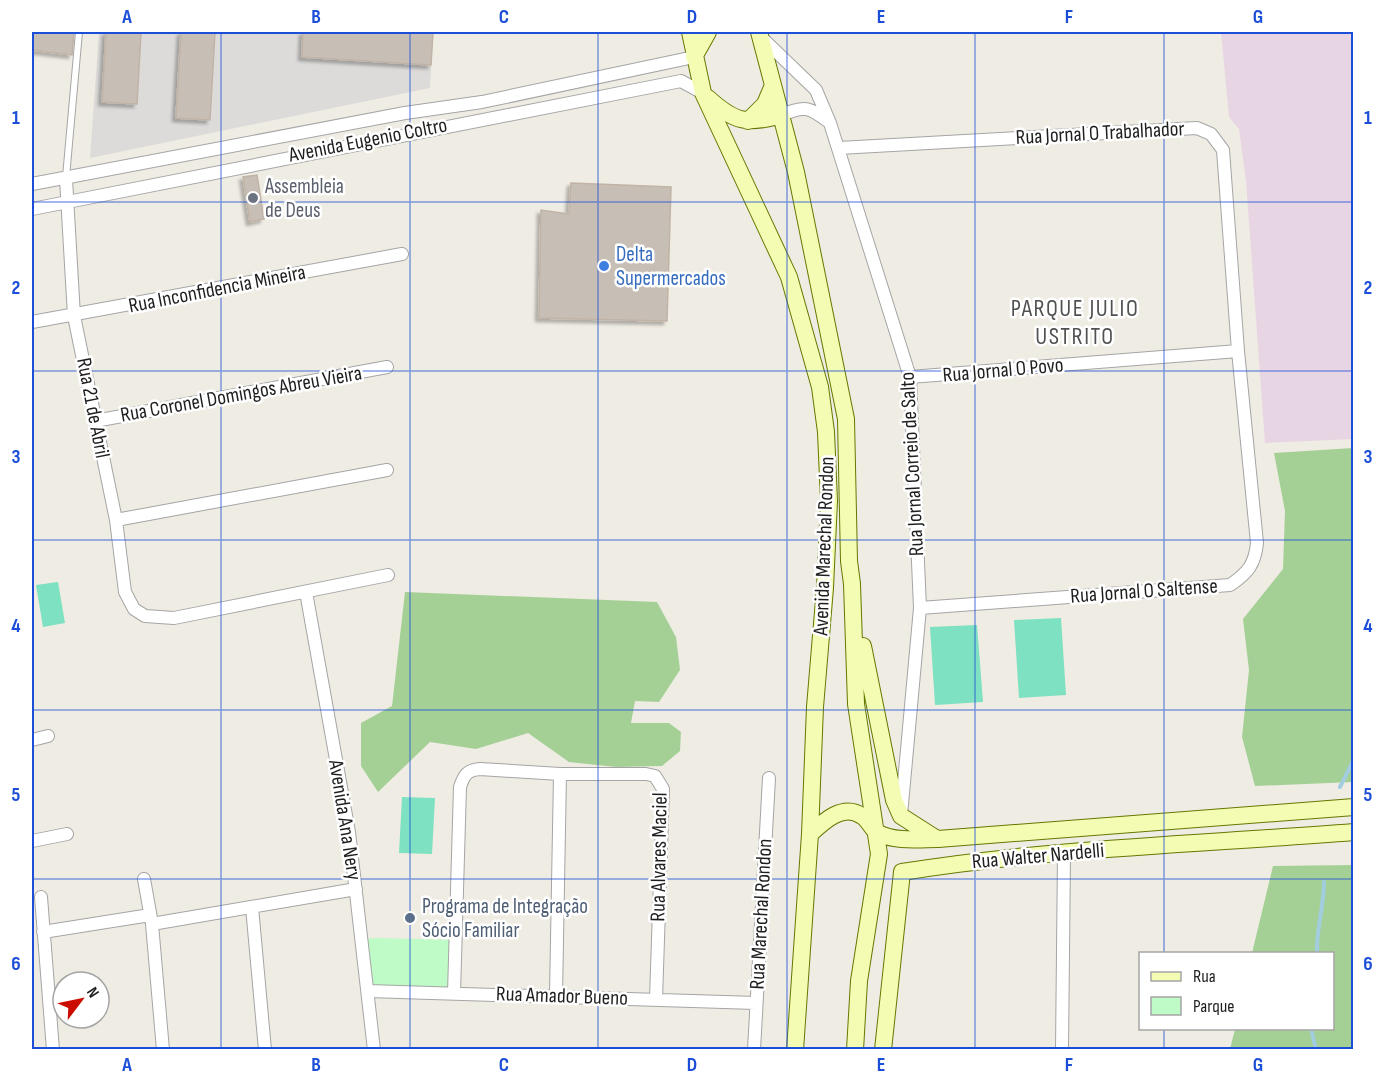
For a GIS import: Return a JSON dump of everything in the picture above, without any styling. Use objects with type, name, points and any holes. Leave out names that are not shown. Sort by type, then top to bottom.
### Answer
[{"type":"main road","name":"Avenida Marechal Rondon","points":[[690,32],[703,93],[789,277],[817,377],[826,432],[829,501],[825,588],[815,707],[810,834],[795,1050]]},
{"type":"main road","points":[[694,57],[708,32]]},
{"type":"main road","name":"Avenida Marechal Rondon","points":[[757,33],[796,172],[846,419],[849,561],[852,584],[856,704],[879,854],[859,981],[855,1050]]},
{"type":"main road","points":[[748,121],[765,104],[773,85]]},
{"type":"main road","points":[[703,93],[723,112],[735,118],[748,121],[781,115]]},
{"type":"main road","points":[[852,584],[883,755],[894,800],[901,816],[938,839]]},
{"type":"main road","name":"Rua Walter Nardelli","points":[[877,833],[904,839],[938,839],[1353,807]]},
{"type":"main road","points":[[810,834],[826,819],[838,813],[850,811],[862,816],[877,833]]},
{"type":"main road","name":"Rua Walter Nardelli","points":[[883,1050],[902,872],[952,864],[1064,854],[1353,832]]},
{"type":"street","name":"Rua Jornal Correio de Salto","points":[[757,33],[816,90],[839,148],[910,377],[920,608],[901,816]]},
{"type":"street","name":"Avenida Eugenio Coltro","points":[[32,184],[405,113],[482,102],[694,57]]},
{"type":"street","name":"Avenida Eugenio Coltro","points":[[32,209],[487,117],[681,81],[703,93]]},
{"type":"street","points":[[482,102],[487,117]]},
{"type":"street","points":[[781,115],[799,108],[810,108],[830,123]]},
{"type":"street","name":"Rua Jornal O Trabalhador","points":[[839,148],[1180,128],[1197,128],[1211,134],[1223,150],[1238,351]]},
{"type":"street","points":[[276,139],[280,158]]},
{"type":"street","name":"Rua 21 de Abril","points":[[66,179],[65,202],[74,316],[116,520],[122,583],[128,601],[134,609],[155,618],[174,618],[306,592]]},
{"type":"street","name":"Rua Inconfidencia Mineira","points":[[32,322],[402,254]]},
{"type":"street","name":"Rua Jornal O Povo","points":[[910,377],[1238,351]]},
{"type":"street","name":"Rua Jornal O Saltense","points":[[920,608],[1230,585],[1245,575],[1255,560],[1257,543],[1238,351]]},
{"type":"street","name":"Rua Coronel Domingos Abreu Vieira","points":[[95,421],[387,367]]},
{"type":"street","points":[[116,520],[387,470]]},
{"type":"street","points":[[306,592],[388,575]]},
{"type":"street","name":"Avenida Ana Nery","points":[[306,592],[349,832],[374,1050]]},
{"type":"street","points":[[32,740],[48,736]]},
{"type":"street","points":[[454,993],[460,786],[463,776],[470,770],[480,769],[560,774],[556,995]]},
{"type":"street","name":"Rua Alvares Maciel","points":[[560,774],[646,774],[655,776],[663,789],[656,999]]},
{"type":"street","name":"Rua Marechal Rondon","points":[[754,1050],[769,778]]},
{"type":"street","points":[[32,841],[68,834]]},
{"type":"street","points":[[1062,1050],[1064,854]]},
{"type":"street","points":[[144,879],[151,919],[163,1050]]},
{"type":"street","points":[[43,932],[252,907],[356,889]]},
{"type":"street","points":[[40,897],[53,1050]]},
{"type":"street","points":[[252,907],[265,1050]]},
{"type":"street","points":[[32,951],[45,949]]},
{"type":"street","name":"Rua Amador Bueno","points":[[368,991],[556,995],[756,1003]]},
{"type":"lane","points":[[66,179],[79,32]]},
{"type":"shaded area","points":[[99,32],[433,32],[430,88],[90,158]]},
{"type":"shaded area","points":[[1221,32],[1353,32],[1353,439],[1265,443],[1246,181],[1239,129],[1229,117]]},
{"type":"green space","points":[[1353,448],[1353,782],[1255,786],[1242,737],[1249,670],[1243,619],[1283,569],[1285,511],[1274,453]]},
{"type":"green space","points":[[58,582],[65,623],[43,627],[36,585]]},
{"type":"green space","points":[[405,592],[657,602],[676,637],[680,670],[659,702],[635,701],[631,723],[669,723],[681,732],[680,751],[662,766],[616,767],[569,762],[528,733],[476,749],[430,742],[378,792],[361,766],[361,723],[392,706]]},
{"type":"green space","points":[[1061,618],[1066,695],[1019,698],[1014,620]]},
{"type":"green space","points":[[977,625],[983,702],[935,705],[930,627]]},
{"type":"green space","points":[[402,797],[435,798],[432,854],[399,853]]},
{"type":"green space","points":[[1353,865],[1353,1049],[1230,1049],[1235,1030],[1334,1030],[1334,952],[1252,952],[1273,866]]},
{"type":"green space","points":[[362,939],[456,940],[454,993],[368,991]]},
{"type":"building","points":[[32,32],[74,32],[72,55],[32,50]]},
{"type":"building","points":[[106,32],[141,32],[137,104],[102,102]]},
{"type":"building","points":[[181,32],[215,32],[210,120],[176,118]]},
{"type":"building","points":[[303,32],[433,32],[431,65],[302,57]]},
{"type":"building","name":"Assembleia de Deus","points":[[257,175],[264,219],[250,222],[243,177]]},
{"type":"building","name":"Delta Supermercados","points":[[571,183],[671,187],[667,321],[539,318],[541,210],[569,214]]},
{"type":"waterway","points":[[1340,787],[1354,759]]},
{"type":"waterway","points":[[1317,952],[1324,882]]},
{"type":"waterway","points":[[1311,1030],[1316,1050]]},
{"type":"place","name":"Assembleia de Deus","points":[[253,198]]},
{"type":"place","name":"Delta Supermercados","points":[[604,266]]},
{"type":"place","name":"Programa de Integração Sócio Familiar","points":[[410,918]]},
{"type":"district","name":"PARQUE JULIO USTRITO","points":[[1075,322]]}]
